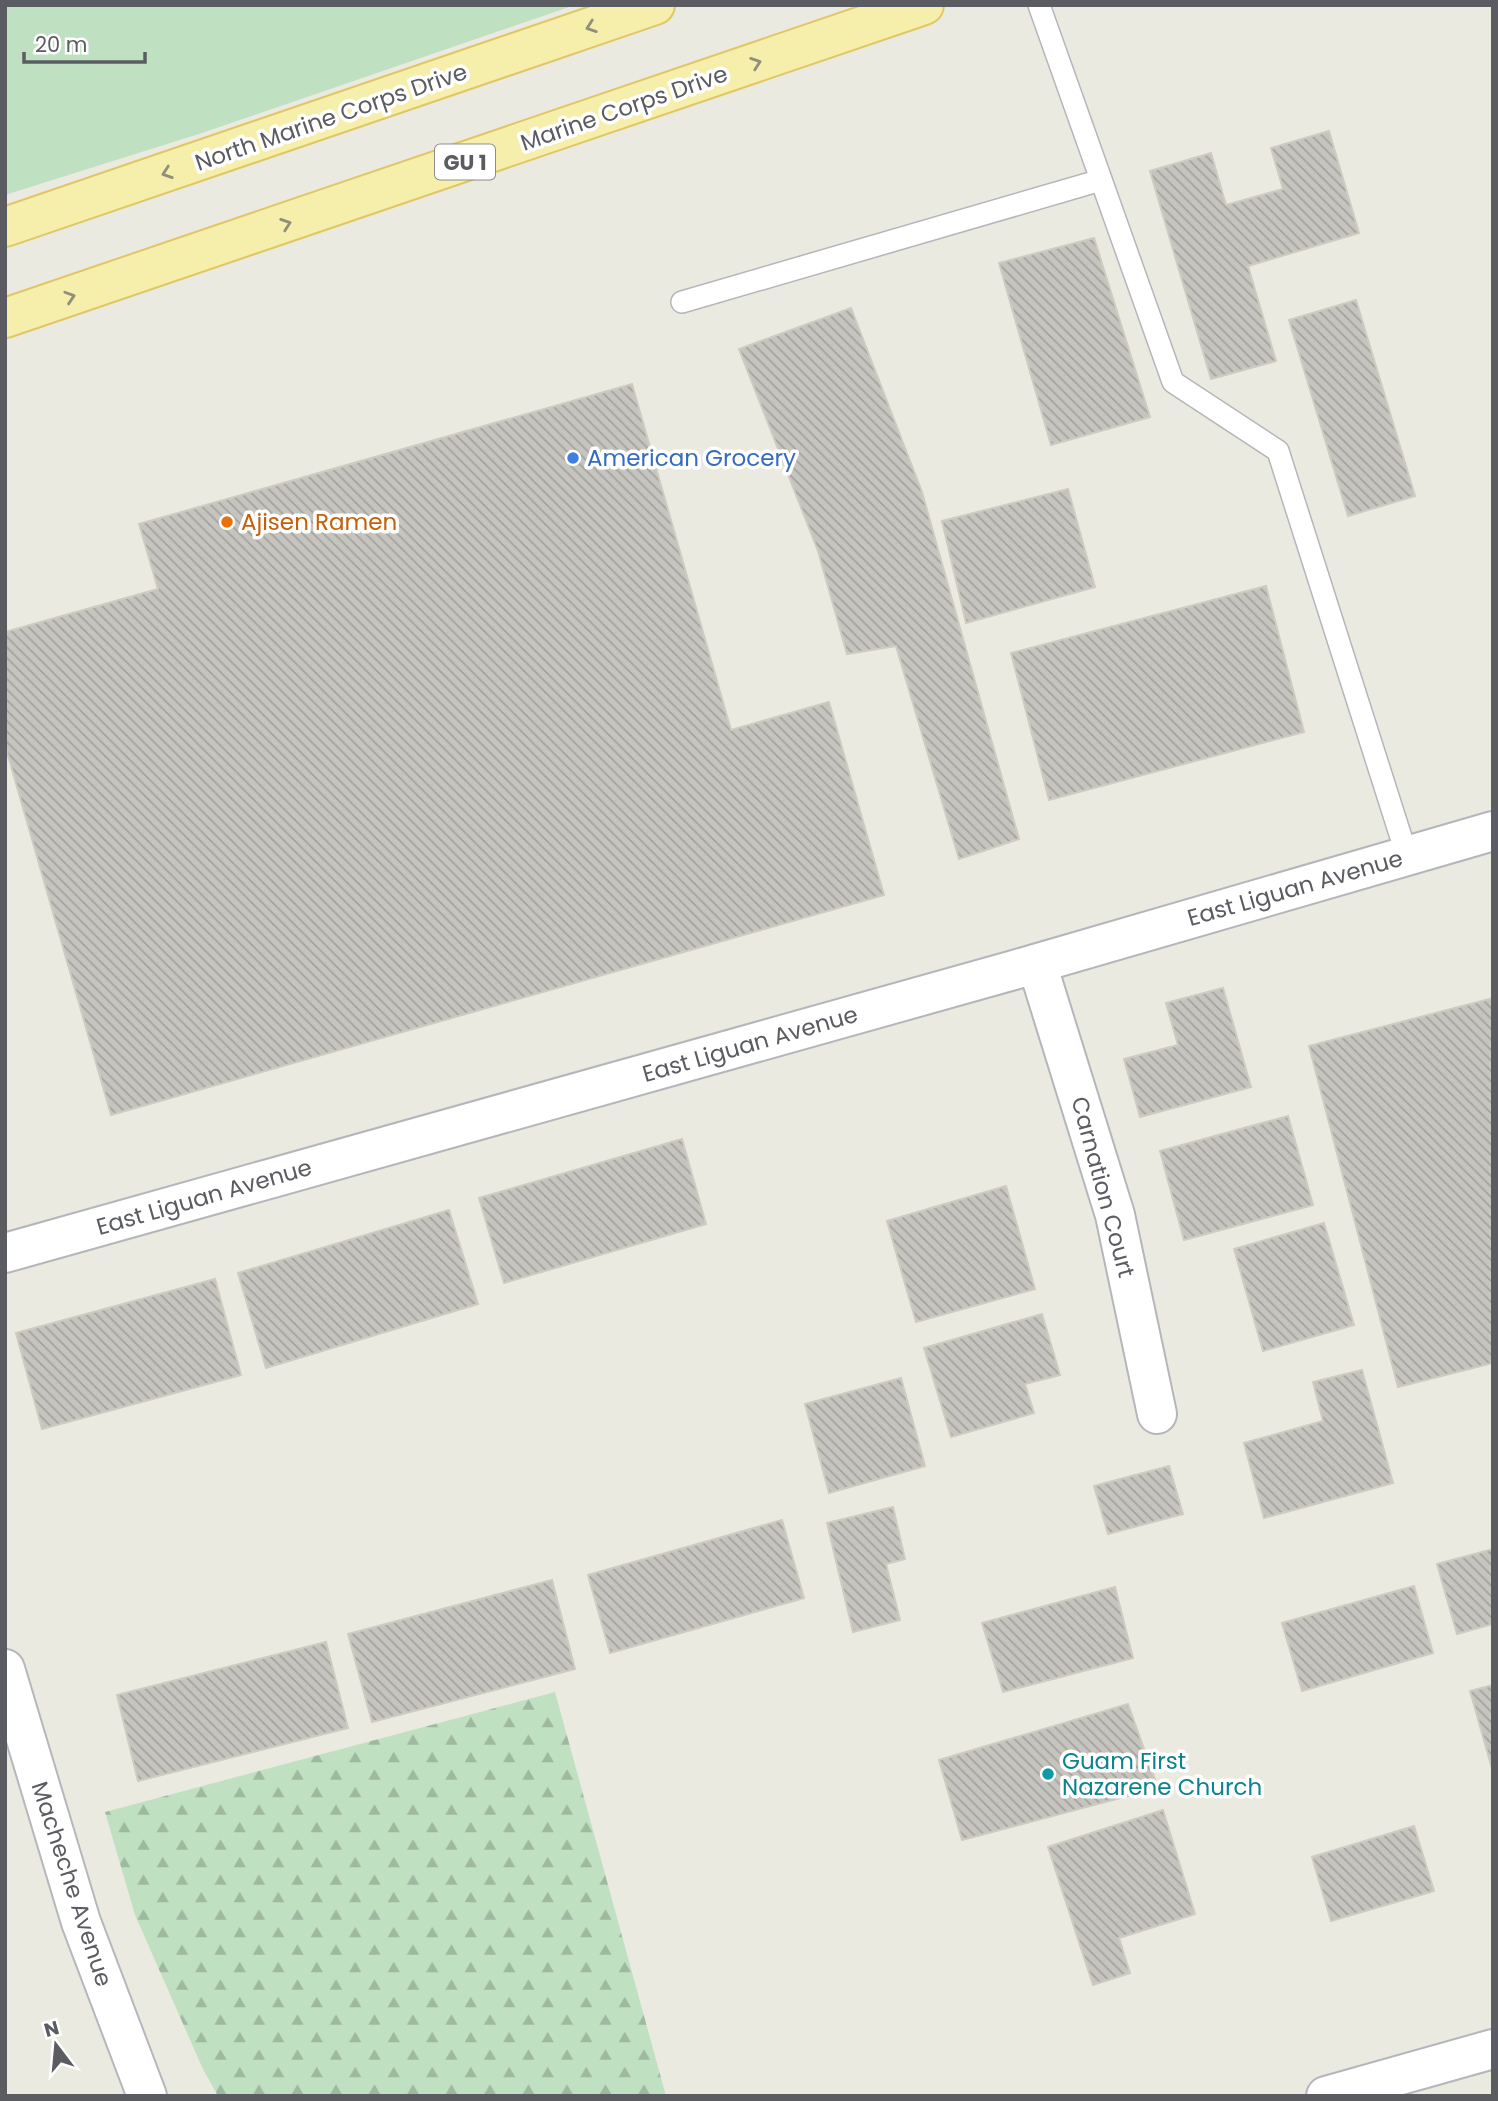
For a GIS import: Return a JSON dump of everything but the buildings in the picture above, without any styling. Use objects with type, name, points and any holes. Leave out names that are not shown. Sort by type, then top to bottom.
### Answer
[{"type":"main road","name":"North Marine Corps Drive","points":[[5,227],[655,5]]},
{"type":"main road","name":"Marine Corps Drive","points":[[5,318],[924,5]]},
{"type":"street","name":"East Liguan Avenue","points":[[5,1253],[1037,964],[1493,831]]},
{"type":"street","name":"Carnation Court","points":[[1037,964],[1115,1214],[1157,1414]]},
{"type":"street","name":"Macheche Avenue","points":[[5,1668],[81,1922],[147,2096]]},
{"type":"street","points":[[1326,2096],[1493,2049]]},
{"type":"lane","points":[[1039,5],[1174,382],[1278,451],[1407,856]]},
{"type":"lane","points":[[682,302],[1101,180]]},
{"type":"green space","points":[[5,5],[575,5],[202,133],[5,195]]},
{"type":"green space","points":[[555,1692],[666,2096],[218,2096],[202,2067],[135,1915],[105,1812]]},
{"type":"place","name":"American Grocery","points":[[573,458]]},
{"type":"place","name":"Ajisen Ramen","points":[[227,522]]},
{"type":"place","name":"Guam First Nazarene Church","points":[[1048,1774]]}]
